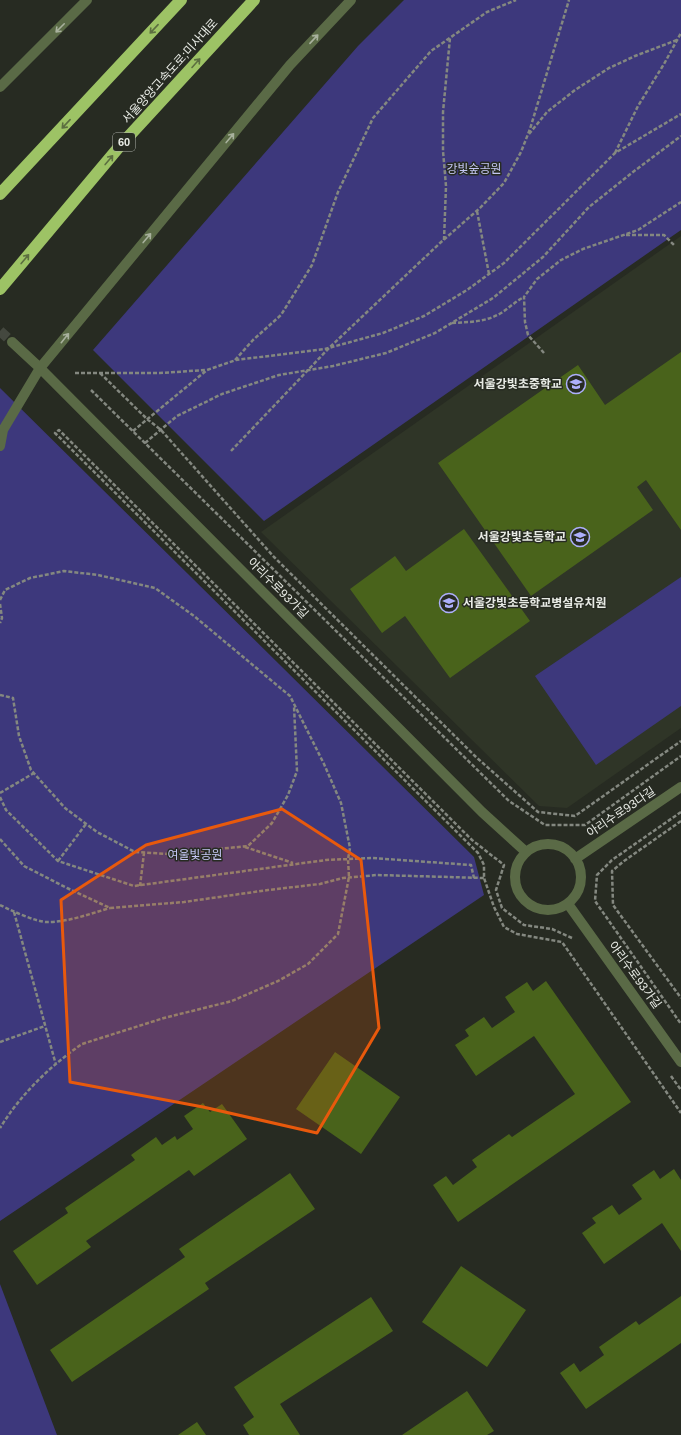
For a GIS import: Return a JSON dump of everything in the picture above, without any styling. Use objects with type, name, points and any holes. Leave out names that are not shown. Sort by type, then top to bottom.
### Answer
[{"type":"highway","points":[[0,194],[181,0]]},
{"type":"highway","name":"서울양양고속도로;미사대로","points":[[0,289],[119,147],[254,0]]},
{"type":"street","points":[[0,87],[87,0]]},
{"type":"street","points":[[0,446],[3,430],[40,368],[290,65],[351,0]]},
{"type":"street","name":"아리수로93가길","points":[[12,342],[40,368],[482,812],[526,852]]},
{"type":"street","name":"아리수로93다길","points":[[575,859],[681,786]]},
{"type":"street","points":[[546,844],[556,845],[566,850],[575,859],[579,866],[581,876],[575,896],[568,904],[558,909],[546,910],[536,908],[526,902],[519,893],[515,882],[515,871],[519,861],[526,852],[535,847],[546,844]]},
{"type":"street","name":"아리수로93가길","points":[[568,904],[681,1062]]},
{"type":"path","points":[[236,360],[253,340],[281,315],[312,265],[338,192],[373,118],[431,51],[488,12],[516,0]]},
{"type":"path","points":[[231,451],[329,348],[477,211],[504,183],[521,152],[527,136],[569,0]]},
{"type":"path","points":[[615,153],[638,106],[681,33]]},
{"type":"path","points":[[444,240],[446,186],[443,151],[443,112],[450,38]]},
{"type":"path","points":[[527,136],[547,112],[575,90],[609,68],[677,40]]},
{"type":"path","points":[[75,373],[160,373],[207,370],[236,360],[329,348],[383,333],[424,316],[467,290],[504,263],[615,153],[681,114]]},
{"type":"path","points":[[145,443],[177,416],[222,394],[279,374],[333,366],[386,353],[435,333],[493,298],[543,257],[589,207],[681,136]]},
{"type":"path","points":[[452,323],[488,320],[502,313],[524,297],[537,279],[561,260],[583,249],[638,230],[681,202]]},
{"type":"path","points":[[477,211],[489,274]]},
{"type":"path","points":[[624,235],[664,235],[674,245]]},
{"type":"path","points":[[524,297],[525,322],[528,335],[544,353]]},
{"type":"path","points":[[133,431],[207,370]]},
{"type":"path","points":[[100,373],[147,419],[161,430],[274,557],[476,757],[538,812],[575,816],[681,741]]},
{"type":"path","points":[[91,390],[509,801],[545,824],[585,825],[681,756]]},
{"type":"path","points":[[572,938],[552,930],[524,926],[502,908],[496,890],[504,865],[472,840],[59,430],[55,433],[478,853],[484,865],[484,878],[494,907],[504,927],[517,934],[562,942],[681,1113]]},
{"type":"path","points":[[0,600],[5,590],[30,578],[64,571],[98,575],[155,588],[200,621],[290,696],[324,764],[341,803],[350,848],[348,859],[349,878],[338,934],[308,964],[278,981],[232,1001],[164,1018],[82,1044],[33,1085],[10,1112],[0,1128]]},
{"type":"path","points":[[0,604],[2,618],[0,623]]},
{"type":"path","points":[[0,695],[13,698],[19,736],[30,770],[65,808],[97,832],[135,852],[168,854],[248,846],[272,823],[288,795],[297,772],[294,704]]},
{"type":"path","points":[[0,793],[34,773]]},
{"type":"path","points":[[0,797],[6,810],[58,861],[134,886],[326,860],[372,858],[471,865],[474,878]]},
{"type":"path","points":[[681,812],[612,860],[597,875],[595,901],[681,1024]]},
{"type":"path","points":[[681,821],[624,861],[612,872],[613,905],[681,998]]},
{"type":"path","points":[[58,861],[86,824]]},
{"type":"path","points":[[0,839],[24,866],[110,908]]},
{"type":"path","points":[[243,846],[294,864]]},
{"type":"path","points":[[140,886],[144,853]]},
{"type":"path","points":[[0,905],[14,912],[45,922],[69,919],[110,908],[184,902],[377,875],[484,878]]},
{"type":"path","points":[[14,912],[56,1065]]},
{"type":"path","points":[[0,1042],[45,1026]]},
{"type":"path","points":[[667,1071],[681,1090]]},
{"type":"highlighted area","points":[[282,809],[361,860],[379,1028],[317,1133],[203,1107],[70,1082],[61,900],[146,845]]},
{"type":"shaded area","name":"서울강빛초중학교","points":[[681,236],[681,728],[567,808],[539,806],[261,532]]},
{"type":"green space","name":"강빛숲공원","points":[[404,0],[681,0],[681,230],[264,521],[93,350],[358,46]]},
{"type":"green space","name":"여울빛공원","points":[[0,388],[474,857],[484,895],[0,1221]]},
{"type":"green space","points":[[681,577],[681,706],[596,765],[535,676]]},
{"type":"green space","points":[[0,1284],[57,1435],[0,1435]]},
{"type":"building","points":[[681,352],[681,530],[646,480],[637,487],[653,510],[531,596],[438,463],[578,365],[605,405]]},
{"type":"building","points":[[464,529],[530,621],[450,678],[405,616],[382,633],[350,589],[395,556],[406,571]]},
{"type":"building","points":[[546,981],[631,1102],[458,1222],[433,1185],[446,1176],[453,1185],[477,1167],[472,1160],[509,1134],[512,1137],[575,1094],[534,1036],[476,1076],[455,1045],[469,1036],[465,1030],[484,1017],[492,1028],[515,1012],[505,997],[527,982],[533,991]]},
{"type":"building","points":[[335,1052],[400,1097],[361,1154],[296,1109]]},
{"type":"building","points":[[203,1103],[210,1112],[222,1104],[247,1139],[194,1176],[189,1170],[86,1241],[91,1247],[37,1285],[13,1251],[68,1213],[65,1208],[135,1160],[131,1155],[156,1137],[162,1145],[175,1136],[177,1140],[193,1129],[184,1116]]},
{"type":"building","points":[[674,1169],[681,1180],[681,1251],[662,1223],[604,1264],[582,1233],[596,1223],[592,1218],[612,1205],[619,1215],[642,1199],[632,1185],[654,1170],[660,1179]]},
{"type":"building","points":[[290,1173],[315,1209],[205,1283],[209,1289],[72,1382],[50,1350],[185,1257],[179,1249]]},
{"type":"building","points":[[461,1266],[526,1310],[487,1367],[422,1322]]},
{"type":"building","points":[[681,1296],[681,1343],[586,1409],[560,1373],[574,1363],[580,1372],[604,1355],[599,1347],[636,1321],[639,1325]]},
{"type":"building","points":[[371,1297],[393,1331],[280,1404],[300,1435],[249,1435],[243,1425],[254,1417],[234,1387]]},
{"type":"building","points":[[467,1391],[494,1431],[487,1435],[402,1435]]},
{"type":"building","points":[[197,1422],[206,1435],[178,1435]]},
{"type":"tunnel","points":[[0,331],[12,342]]},
{"type":"place","name":"서울강빛초중학교","points":[[576,384]]},
{"type":"place","name":"서울강빛초등학교","points":[[580,537]]},
{"type":"place","name":"서울강빛초등학교병설유치원","points":[[449,603]]}]
